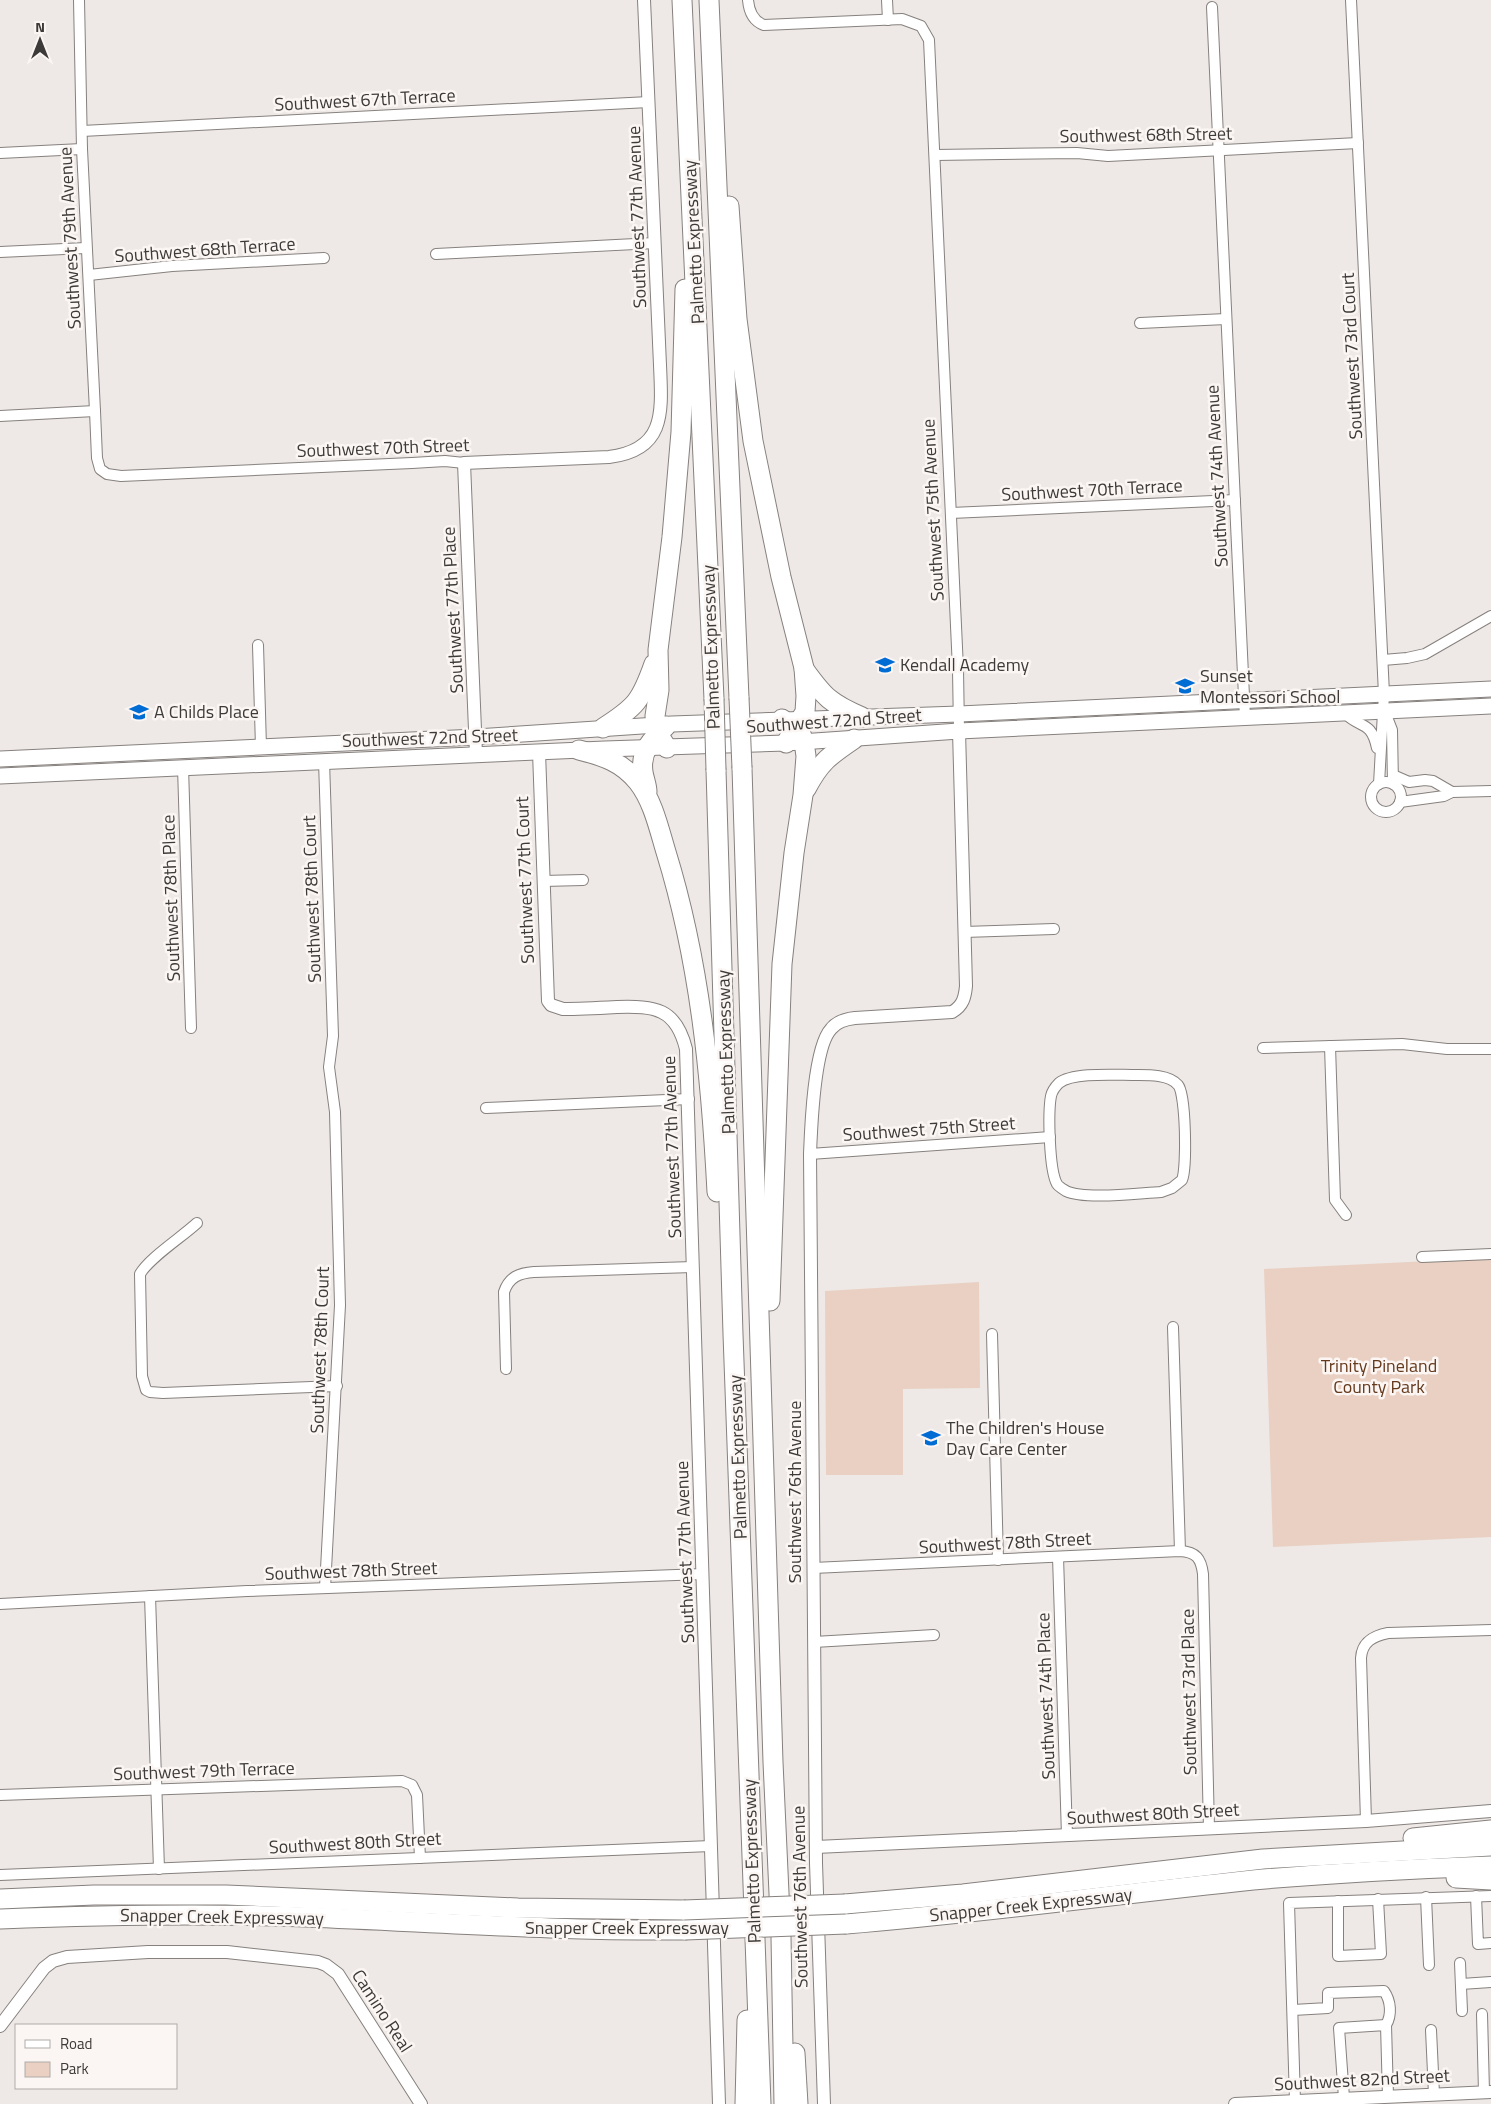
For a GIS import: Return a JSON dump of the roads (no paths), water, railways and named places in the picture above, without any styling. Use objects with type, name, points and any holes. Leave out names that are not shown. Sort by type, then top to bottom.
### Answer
[{"type":"highway","name":"Palmetto Expressway","points":[[682,0],[714,699],[733,1334],[762,2104]]},
{"type":"highway","name":"Palmetto Expressway","points":[[709,0],[742,768],[773,1753],[781,1922],[784,2104]]},
{"type":"highway","points":[[715,165],[729,200],[737,318],[753,441],[777,560],[804,668],[806,703],[794,730],[806,756],[782,964],[769,1316],[759,1329]]},
{"type":"highway","points":[[695,259],[684,291],[681,432],[672,537],[658,650],[659,736],[642,765],[647,796],[671,869],[702,1012],[711,1088],[723,1289],[733,1334]]},
{"type":"highway","points":[[602,728],[626,714],[640,698],[644,692],[658,650]]},
{"type":"highway","points":[[804,668],[820,691],[831,702],[862,718]]},
{"type":"highway","points":[[803,795],[820,765],[830,755],[854,739]]},
{"type":"highway","points":[[579,750],[607,757],[618,764],[638,782],[647,796]]},
{"type":"highway","points":[[1281,1858],[1300,1849],[1491,1830]]},
{"type":"highway","name":"Snapper Creek Expressway","points":[[0,1899],[94,1895],[226,1895],[518,1908],[684,1910],[845,1904],[963,1894],[1281,1858],[1491,1846]]},
{"type":"highway","name":"Snapper Creek Expressway","points":[[0,1919],[100,1915],[218,1915],[512,1928],[685,1930],[846,1924],[1020,1908],[1220,1884],[1347,1873],[1491,1866]]},
{"type":"highway","points":[[1347,1873],[1491,1880]]},
{"type":"highway","points":[[781,1922],[789,1944],[798,2104]]},
{"type":"highway","points":[[745,2104],[747,2003],[757,1981]]},
{"type":"main road","name":"Southwest 72nd Street","points":[[0,776],[579,750],[659,736],[794,730],[862,718],[1491,689]]},
{"type":"main road","name":"Southwest 72nd Street","points":[[0,759],[476,737],[602,728],[659,736],[794,730],[854,739],[959,731],[1491,706]]},
{"type":"main road","points":[[1118,707],[1119,724]]},
{"type":"main road","points":[[538,732],[538,752]]},
{"type":"main road","points":[[323,744],[324,761]]},
{"type":"street","name":"Southwest 79th Avenue","points":[[79,0],[82,149],[94,411],[98,465],[103,473]]},
{"type":"street","name":"Southwest 77th Avenue","points":[[644,0],[661,397],[659,418],[655,432]]},
{"type":"street","points":[[748,0],[751,14],[757,21],[770,25],[888,20],[888,0]]},
{"type":"street","name":"Southwest 73rd Court","points":[[1351,0],[1384,711]]},
{"type":"street","points":[[1212,7],[1218,150]]},
{"type":"street","name":"Southwest 75th Avenue","points":[[888,20],[908,20],[921,26],[927,33],[930,43],[959,714],[965,996]]},
{"type":"street","name":"Southwest 67th Terrace","points":[[82,131],[649,102]]},
{"type":"street","name":"Southwest 68th Street","points":[[935,155],[1077,153],[1108,156],[1358,143]]},
{"type":"street","points":[[0,153],[82,149]]},
{"type":"street","name":"Southwest 74th Avenue","points":[[1218,150],[1244,718]]},
{"type":"street","points":[[436,254],[655,243]]},
{"type":"street","points":[[0,252],[86,248]]},
{"type":"street","name":"Southwest 68th Terrace","points":[[89,275],[172,266],[324,258]]},
{"type":"street","points":[[1140,323],[1226,318]]},
{"type":"street","points":[[0,416],[94,411]]},
{"type":"street","name":"Southwest 70th Street","points":[[103,473],[121,476],[445,461],[464,463],[616,456],[639,449],[649,441],[655,432]]},
{"type":"street","name":"Southwest 77th Place","points":[[464,463],[476,754]]},
{"type":"street","name":"Southwest 70th Terrace","points":[[951,513],[1234,500]]},
{"type":"street","points":[[1383,660],[1425,654],[1491,616]]},
{"type":"street","points":[[258,645],[261,747]]},
{"type":"street","points":[[1384,711],[1392,730],[1393,780],[1400,792],[1400,802],[1396,808],[1390,811],[1377,808],[1372,802],[1372,794],[1379,784],[1379,753],[1384,711]]},
{"type":"street","points":[[1344,713],[1351,720],[1363,724],[1370,730],[1374,736],[1379,753]]},
{"type":"street","name":"Southwest 77th Court","points":[[538,752],[546,991],[548,1000],[551,1005],[563,1009],[641,1007],[658,1010]]},
{"type":"street","name":"Southwest 78th Court","points":[[324,761],[333,1036],[339,1094],[335,1112],[340,1292],[337,1386],[325,1588]]},
{"type":"street","name":"Southwest 78th Place","points":[[183,767],[191,1028]]},
{"type":"street","points":[[1379,784],[1393,780],[1409,782],[1426,780],[1434,781],[1452,792]]},
{"type":"street","points":[[1434,781],[1435,797]]},
{"type":"street","points":[[1400,802],[1444,796],[1452,792],[1491,791]]},
{"type":"street","points":[[543,881],[583,880]]},
{"type":"street","points":[[964,932],[1054,929]]},
{"type":"street","name":"Southwest 76th Avenue","points":[[824,2104],[816,1848],[810,1154],[813,1108],[820,1057],[824,1040],[832,1027],[842,1021],[855,1018],[952,1012],[961,1004],[965,996]]},
{"type":"street","name":"Southwest 77th Avenue","points":[[658,1010],[673,1020],[684,1038],[687,1056],[719,2104]]},
{"type":"street","points":[[1263,1048],[1402,1044],[1447,1049],[1491,1049]]},
{"type":"street","points":[[1330,1046],[1335,1200],[1346,1215]]},
{"type":"street","points":[[1141,1074],[1174,1081],[1180,1087],[1183,1103],[1185,1158],[1182,1180],[1172,1188],[1161,1192],[1090,1195],[1067,1192],[1060,1187],[1056,1179],[1050,1137],[1051,1095],[1057,1085],[1063,1081],[1078,1077],[1141,1074]]},
{"type":"street","points":[[486,1108],[689,1099]]},
{"type":"street","name":"Southwest 75th Street","points":[[810,1154],[1050,1137]]},
{"type":"street","points":[[197,1223],[148,1263],[140,1274],[142,1376],[146,1390],[163,1394],[337,1386]]},
{"type":"street","points":[[1422,1257],[1491,1254]]},
{"type":"street","points":[[506,1369],[504,1297],[508,1282],[516,1276],[529,1273],[693,1267]]},
{"type":"street","points":[[1173,1327],[1180,1551]]},
{"type":"street","points":[[992,1334],[998,1560]]},
{"type":"street","name":"Southwest 78th Street","points":[[813,1568],[1180,1551],[1197,1556]]},
{"type":"street","name":"Southwest 73rd Place","points":[[1197,1556],[1201,1564],[1202,1574],[1209,1829]]},
{"type":"street","name":"Southwest 74th Place","points":[[1058,1557],[1067,1835]]},
{"type":"street","name":"Southwest 78th Street","points":[[0,1604],[325,1588],[703,1574]]},
{"type":"street","points":[[150,1596],[159,1869]]},
{"type":"street","points":[[1366,1821],[1361,1658],[1367,1641],[1388,1633],[1491,1630]]},
{"type":"street","points":[[814,1642],[934,1635]]},
{"type":"street","name":"Southwest 79th Terrace","points":[[0,1795],[395,1780],[409,1783],[415,1790],[418,1798],[420,1858]]},
{"type":"street","name":"Southwest 80th Street","points":[[816,1848],[1366,1821],[1491,1811]]},
{"type":"street","name":"Southwest 80th Street","points":[[0,1875],[420,1858],[469,1854],[712,1846]]},
{"type":"street","points":[[1476,1896],[1478,1944],[1491,1944]]},
{"type":"street","points":[[1295,2101],[1289,1903],[1491,1896]]},
{"type":"street","points":[[1426,1897],[1429,1965]]},
{"type":"street","points":[[1338,1901],[1338,1956],[1381,1954],[1378,1899]]},
{"type":"street","name":"Camino Real","points":[[0,2026],[44,1968],[59,1959],[75,1956],[209,1951],[310,1960],[326,1965],[338,1974],[421,2104]]},
{"type":"street","points":[[1460,1963],[1462,2011]]},
{"type":"street","points":[[1461,1984],[1491,1982]]},
{"type":"street","points":[[1293,2010],[1328,2008],[1328,1993],[1384,1991],[1390,2008],[1386,2026],[1388,2096]]},
{"type":"street","points":[[1482,2014],[1488,2092]]},
{"type":"street","points":[[1344,2098],[1339,2028],[1386,2026]]},
{"type":"street","points":[[1431,2030],[1434,2094]]},
{"type":"street","name":"Southwest 82nd Street","points":[[1235,2104],[1488,2092]]},
{"type":"place","name":"Kendall Academy","points":[[885,665]]},
{"type":"place","name":"Sunset Montessori School","points":[[1185,686]]},
{"type":"place","name":"A Childs Place","points":[[139,712]]},
{"type":"place","name":"The Children's House Day Care Center","points":[[931,1438]]},
{"type":"park label","name":"Trinity Pineland County Park","points":[[1379,1376]]}]
